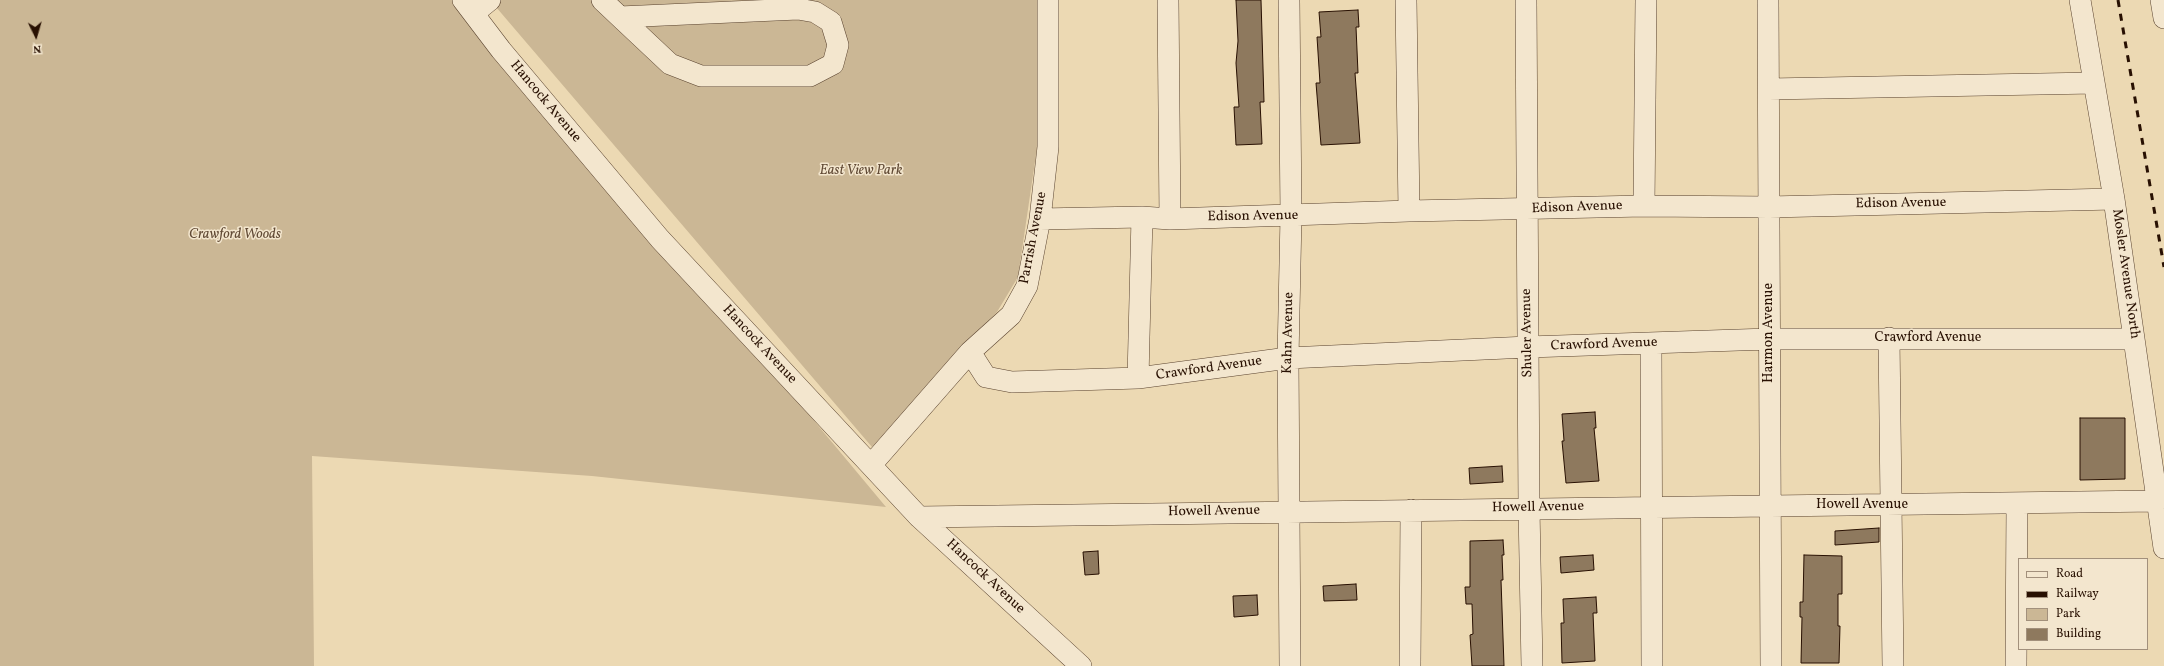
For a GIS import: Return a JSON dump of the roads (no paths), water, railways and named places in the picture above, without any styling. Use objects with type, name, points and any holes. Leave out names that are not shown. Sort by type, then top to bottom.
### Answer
[{"type":"street","points":[[469,7],[490,0]]},
{"type":"street","points":[[602,0],[620,18],[670,64],[701,76],[810,76],[833,64],[838,45],[831,22],[815,12],[798,8],[620,18]]},
{"type":"street","name":"Parrish Avenue","points":[[871,465],[970,352],[1011,315],[1026,286],[1040,219],[1048,147],[1048,0]]},
{"type":"street","points":[[1168,0],[1170,218]]},
{"type":"street","name":"Kahn Avenue","points":[[1289,0],[1291,216],[1288,358],[1288,511],[1290,666]]},
{"type":"street","points":[[1406,0],[1409,211]]},
{"type":"street","name":"Shuler Avenue","points":[[1526,0],[1526,210],[1532,666]]},
{"type":"street","points":[[1644,206],[1646,0]]},
{"type":"street","name":"Harmon Avenue","points":[[1768,0],[1770,666]]},
{"type":"street","name":"Mosler Avenue North","points":[[2080,0],[2114,199],[2164,548]]},
{"type":"street","points":[[2160,0],[2164,18]]},
{"type":"street","name":"Hancock Avenue","points":[[469,7],[501,50],[660,239],[919,517],[1081,666]]},
{"type":"street","points":[[1769,89],[2094,83]]},
{"type":"street","name":"Edison Avenue","points":[[1040,219],[1291,216],[1409,211],[1526,210],[1644,206],[1769,207],[2114,199]]},
{"type":"street","points":[[1138,378],[1142,217]]},
{"type":"street","points":[[1889,338],[1893,666]]},
{"type":"street","name":"Crawford Avenue","points":[[970,352],[986,377],[1012,382],[1138,378],[1288,358],[1528,347],[1769,339],[2134,339]]},
{"type":"street","points":[[1651,343],[1652,666]]},
{"type":"street","name":"Howell Avenue","points":[[919,517],[1288,511],[1770,505],[2017,504],[2157,501]]},
{"type":"street","points":[[2016,666],[2017,504]]},
{"type":"street","points":[[1410,666],[1411,510]]},
{"type":"railway","points":[[2118,0],[2164,267]]},
{"type":"park label","name":"East View Park","points":[[861,171]]},
{"type":"park label","name":"Crawford Woods","points":[[235,235]]}]
